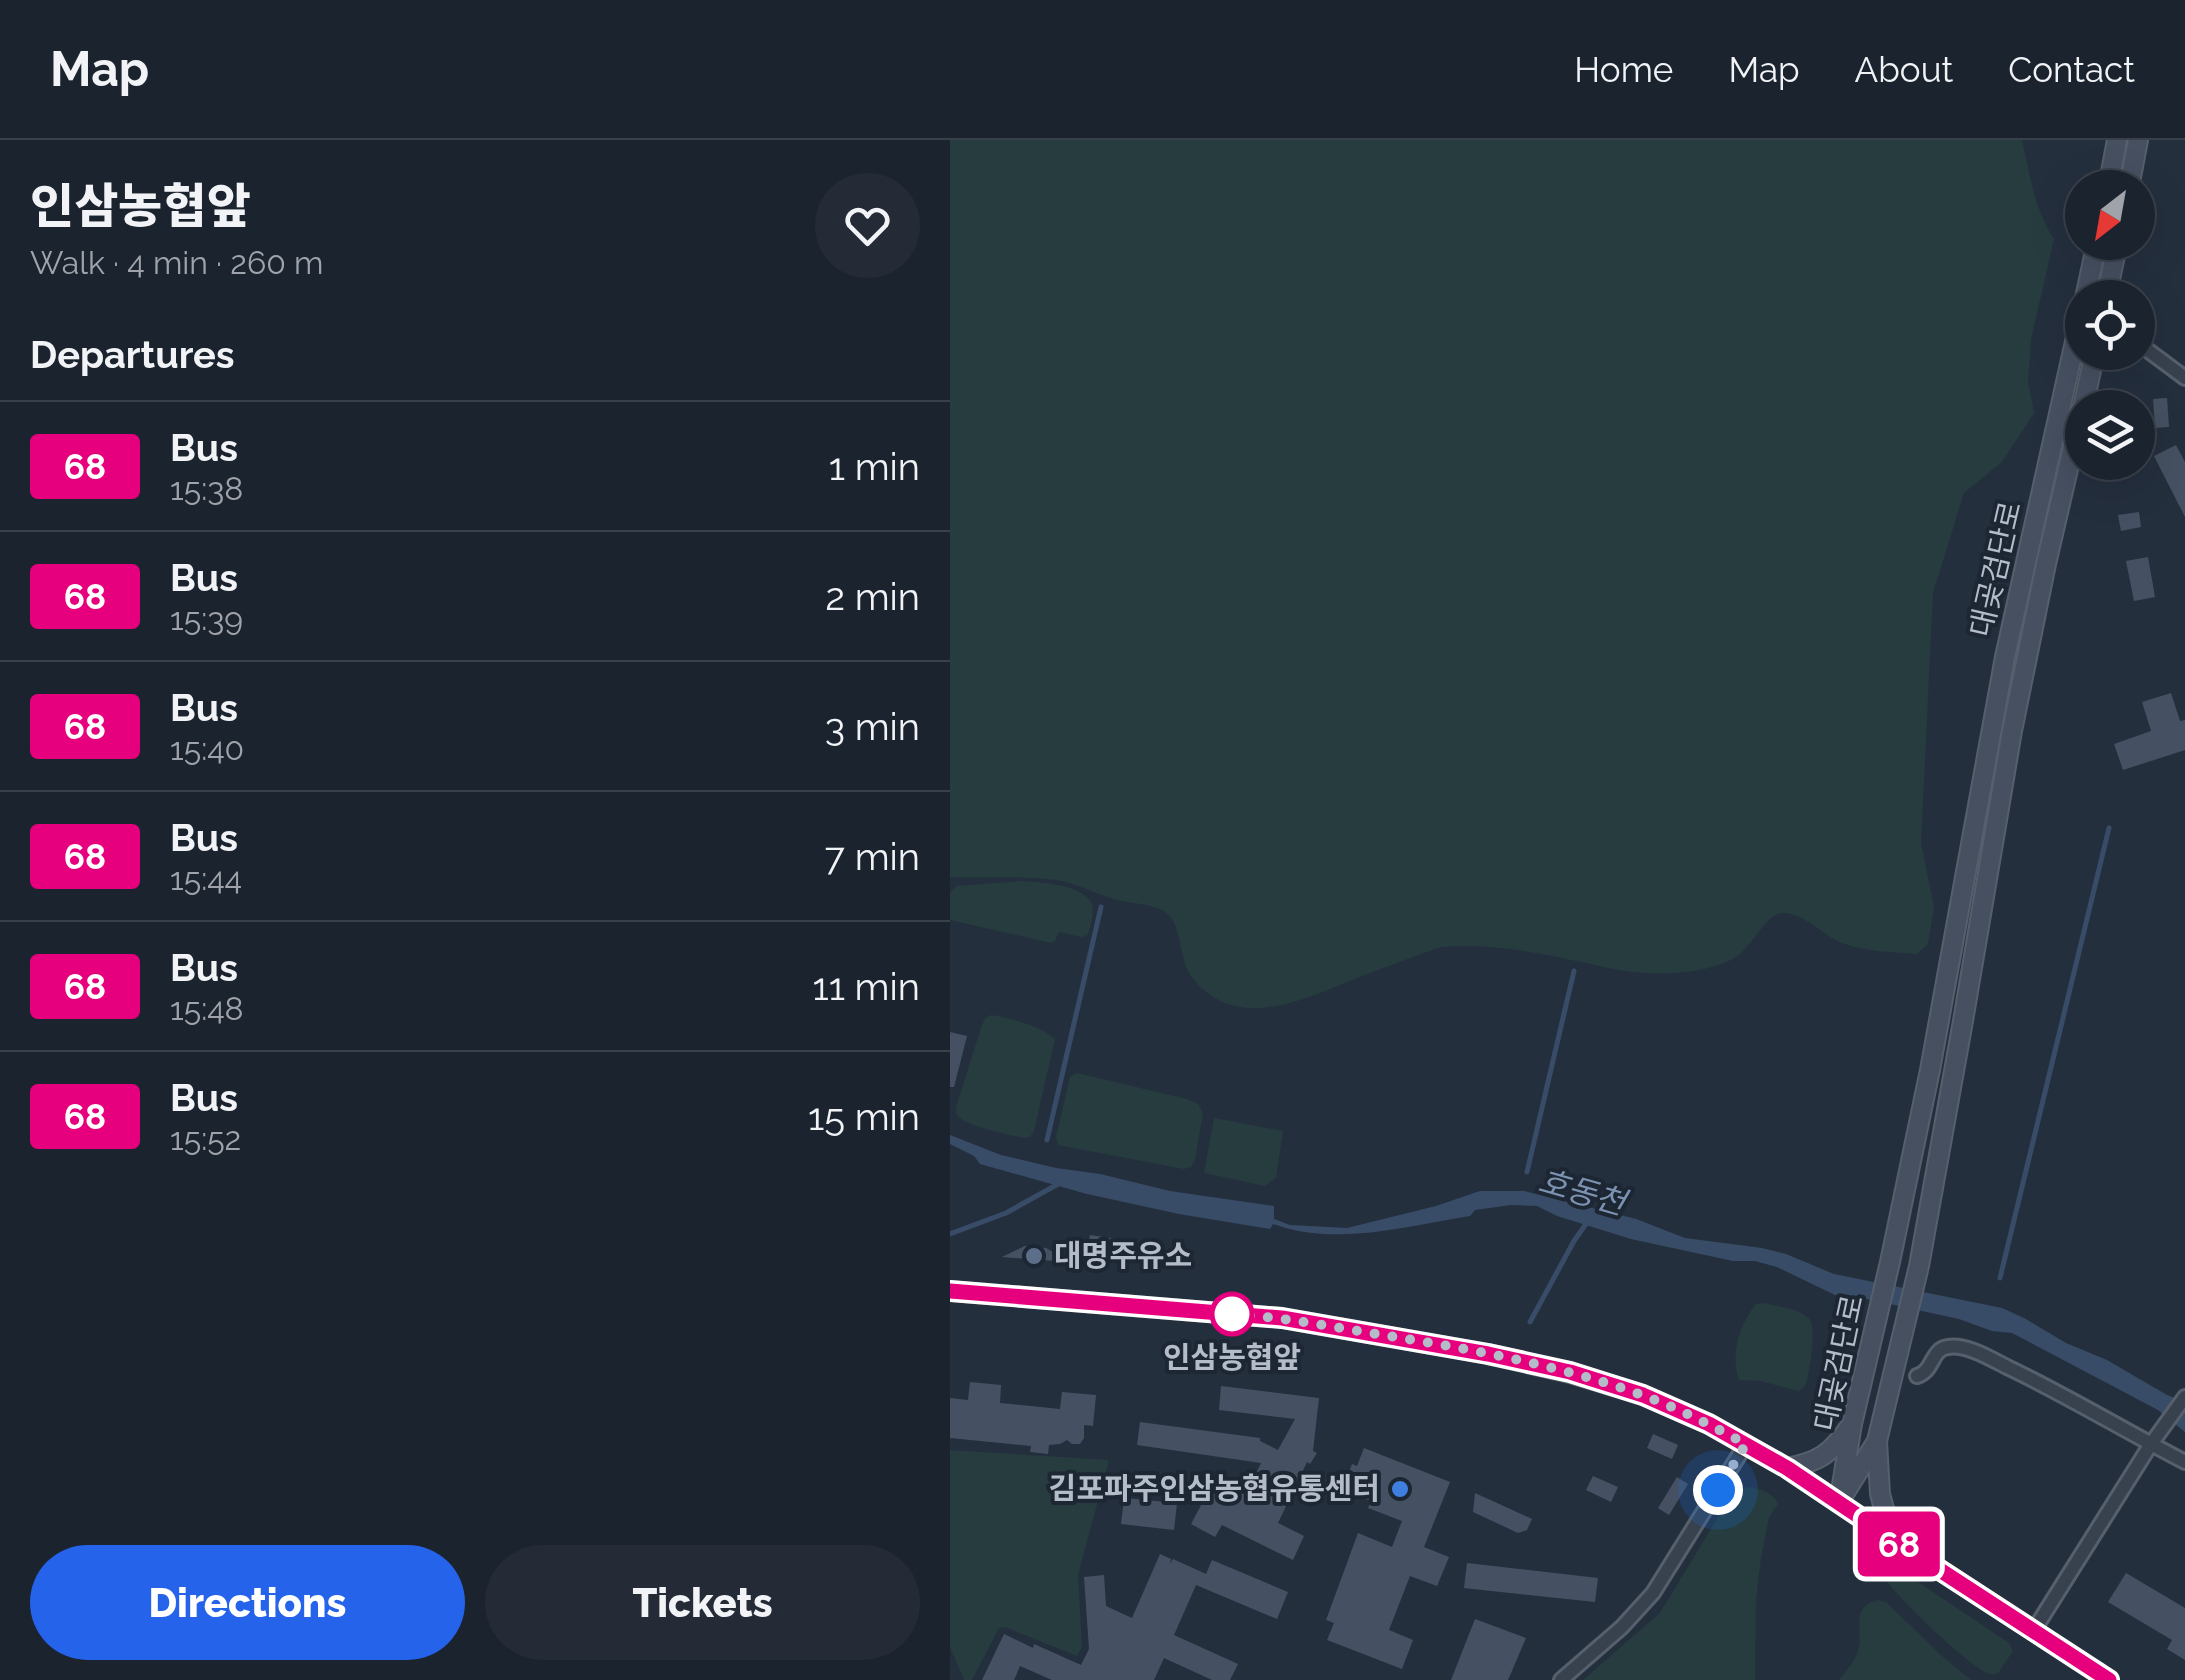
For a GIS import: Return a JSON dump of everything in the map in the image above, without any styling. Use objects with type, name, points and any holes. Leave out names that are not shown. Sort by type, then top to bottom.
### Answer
[{"type":"main road","points":[[2111,170],[2117,140]]},
{"type":"main road","points":[[2132,170],[2138,140]]},
{"type":"main road","name":"대곶검단로","points":[[1839,1503],[1852,1424],[1930,1070],[2005,657],[2069,370]]},
{"type":"main road","name":"대곶검단로","points":[[1839,1503],[1877,1441],[1918,1266],[2012,731],[2066,480]]},
{"type":"main road","points":[[950,1291],[1282,1318],[1470,1350],[1570,1372],[1643,1395],[1709,1424],[1787,1468],[2109,1680]]},
{"type":"main road","points":[[1787,1468],[1821,1458],[1852,1424]]},
{"type":"main road","points":[[1877,1441],[1880,1494],[1903,1546]]},
{"type":"street","points":[[2155,356],[2185,378]]},
{"type":"street","points":[[1917,1376],[1930,1367],[1944,1346],[1956,1347],[2044,1384],[2185,1462]]},
{"type":"street","points":[[2034,1630],[2185,1397]]},
{"type":"street","points":[[1561,1680],[1642,1607],[1746,1444]]},
{"type":"green space","points":[[950,140],[2022,140],[2037,203],[2054,239],[2031,340],[2028,381],[2034,413],[2002,462],[1964,493],[1933,593],[1921,843],[1934,907],[1928,944],[1917,954],[1860,948],[1842,943],[1797,916],[1781,913],[1769,919],[1733,959],[1701,970],[1635,972],[1509,949],[1441,947],[1293,1002],[1251,1008],[1230,1005],[1211,996],[1194,980],[1175,925],[1160,909],[1056,880],[950,877]]},
{"type":"green space","points":[[1020,881],[1058,885],[1086,896],[1093,909],[1088,935],[1059,932],[1051,943],[950,920],[950,892],[957,886]]},
{"type":"green space","points":[[991,1015],[1034,1026],[1055,1039],[1030,1137],[978,1126],[957,1114],[982,1025]]},
{"type":"green space","points":[[1077,1073],[1198,1104],[1203,1113],[1191,1167],[1184,1169],[1058,1145],[1056,1137],[1070,1077]]},
{"type":"green space","points":[[1214,1118],[1283,1131],[1276,1178],[1265,1186],[1204,1173]]},
{"type":"green space","points":[[1756,1304],[1795,1311],[1812,1324],[1809,1372],[1805,1385],[1798,1391],[1761,1381],[1739,1380],[1735,1360],[1741,1330]]},
{"type":"green space","points":[[950,1450],[1109,1460],[1078,1575],[1082,1647],[1077,1656],[999,1628],[972,1680],[964,1680],[950,1647]]},
{"type":"green space","points":[[1748,1487],[1769,1494],[1778,1504],[1769,1517],[1761,1558],[1755,1680],[1583,1680],[1660,1613],[1729,1499]]},
{"type":"green space","points":[[1887,1561],[2009,1643],[2013,1651],[1998,1673],[1980,1669],[1913,1610],[1878,1570],[1880,1563]]},
{"type":"green space","points":[[1878,1600],[1886,1602],[1971,1680],[1839,1680],[1858,1651],[1860,1614]]},
{"type":"water","points":[[950,1135],[1001,1155],[1056,1168],[1170,1191],[1274,1206],[1274,1219],[1290,1225],[1347,1228],[1480,1191],[1524,1191],[1636,1219],[1685,1238],[1762,1248],[1834,1274],[2002,1308],[2185,1402],[2185,1432],[2158,1410],[2012,1333],[1835,1295],[1777,1267],[1631,1239],[1537,1206],[1475,1210],[1470,1216],[1371,1232],[1321,1234],[1273,1224],[1270,1229],[1087,1194],[980,1164],[974,1156],[950,1144]]},
{"type":"building","points":[[2167,398],[2169,427],[2155,428],[2155,399]]},
{"type":"building","points":[[2176,445],[2185,462],[2185,517],[2155,458]]},
{"type":"building","points":[[2139,512],[2141,527],[2121,531],[2118,515]]},
{"type":"building","points":[[2148,557],[2155,597],[2134,601],[2126,561]]},
{"type":"building","points":[[2171,693],[2180,721],[2185,720],[2185,750],[2123,770],[2114,744],[2151,731],[2142,702]]},
{"type":"building","points":[[950,1032],[967,1036],[954,1087],[950,1087]]},
{"type":"building","points":[[1090,1235],[1131,1241],[1129,1261],[1087,1255]]},
{"type":"building","name":"대명주유소","points":[[1025,1246],[1046,1248],[1070,1262],[1002,1257]]},
{"type":"building","points":[[970,1382],[1001,1385],[1000,1403],[1060,1409],[1062,1392],[1096,1395],[1093,1426],[1084,1425],[1080,1444],[1067,1440],[1049,1445],[1048,1454],[1030,1452],[1031,1446],[950,1438],[950,1398],[968,1400]]},
{"type":"building","points":[[1221,1386],[1319,1398],[1313,1451],[1317,1453],[1310,1464],[1307,1462],[1278,1523],[1304,1536],[1293,1560],[1222,1525],[1215,1537],[1191,1524],[1215,1479],[1246,1495],[1261,1463],[1137,1445],[1140,1422],[1260,1438],[1278,1450],[1295,1419],[1219,1410]]},
{"type":"building","points":[[1653,1434],[1678,1445],[1672,1459],[1647,1448]]},
{"type":"building","points":[[1364,1448],[1450,1482],[1424,1547],[1449,1557],[1437,1586],[1410,1576],[1389,1630],[1413,1640],[1402,1669],[1327,1640],[1334,1623],[1326,1620],[1358,1533],[1392,1547],[1402,1521],[1368,1508],[1371,1501],[1355,1495],[1357,1490],[1348,1487],[1350,1482],[1346,1480],[1352,1464],[1357,1466]]},
{"type":"building","points":[[1593,1476],[1618,1487],[1611,1502],[1586,1490]]},
{"type":"building","points":[[1677,1477],[1688,1484],[1669,1515],[1658,1508]]},
{"type":"building","points":[[1475,1493],[1532,1519],[1527,1530],[1518,1533],[1473,1512]]},
{"type":"building","points":[[1124,1498],[1177,1503],[1174,1530],[1121,1524]]},
{"type":"building","points":[[1160,1554],[1171,1559],[1170,1564],[1173,1559],[1206,1574],[1212,1560],[1288,1592],[1277,1619],[1196,1585],[1174,1635],[1238,1664],[1230,1680],[1212,1680],[1164,1658],[1154,1680],[1052,1680],[1020,1666],[1014,1680],[982,1680],[1004,1634],[1081,1665],[1089,1649],[1084,1577],[1104,1575],[1106,1606],[1132,1618]]},
{"type":"building","points":[[1467,1563],[1598,1578],[1595,1602],[1464,1588]]},
{"type":"building","points":[[2126,1573],[2185,1608],[2185,1660],[2167,1649],[2172,1640],[2108,1602]]},
{"type":"building","points":[[1475,1619],[1526,1638],[1508,1680],[1451,1680]]},
{"type":"waterway","points":[[2000,1278],[2109,828]]},
{"type":"waterway","points":[[1047,1140],[1101,907]]},
{"type":"waterway","name":"호동천","points":[[1527,1172],[1574,971]]},
{"type":"waterway","points":[[950,1234],[1006,1213],[1060,1183]]},
{"type":"waterway","name":"호동천","points":[[1530,1322],[1588,1221]]},
{"type":"bus line","name":"68","points":[[950,1291],[1282,1318],[1488,1354],[1570,1372],[1643,1395],[1709,1424],[1787,1468],[2109,1680]]},
{"type":"place","name":"대명주유소","points":[[1034,1256]]},
{"type":"place","name":"인삼농협앞","points":[[1232,1314]]},
{"type":"place","name":"김포파주인삼농협유통센터","points":[[1400,1489]]},
{"type":"route","points":[[1232,1314],[1282,1318],[1488,1354],[1570,1372],[1643,1395],[1746,1444],[1718,1490]]}]
